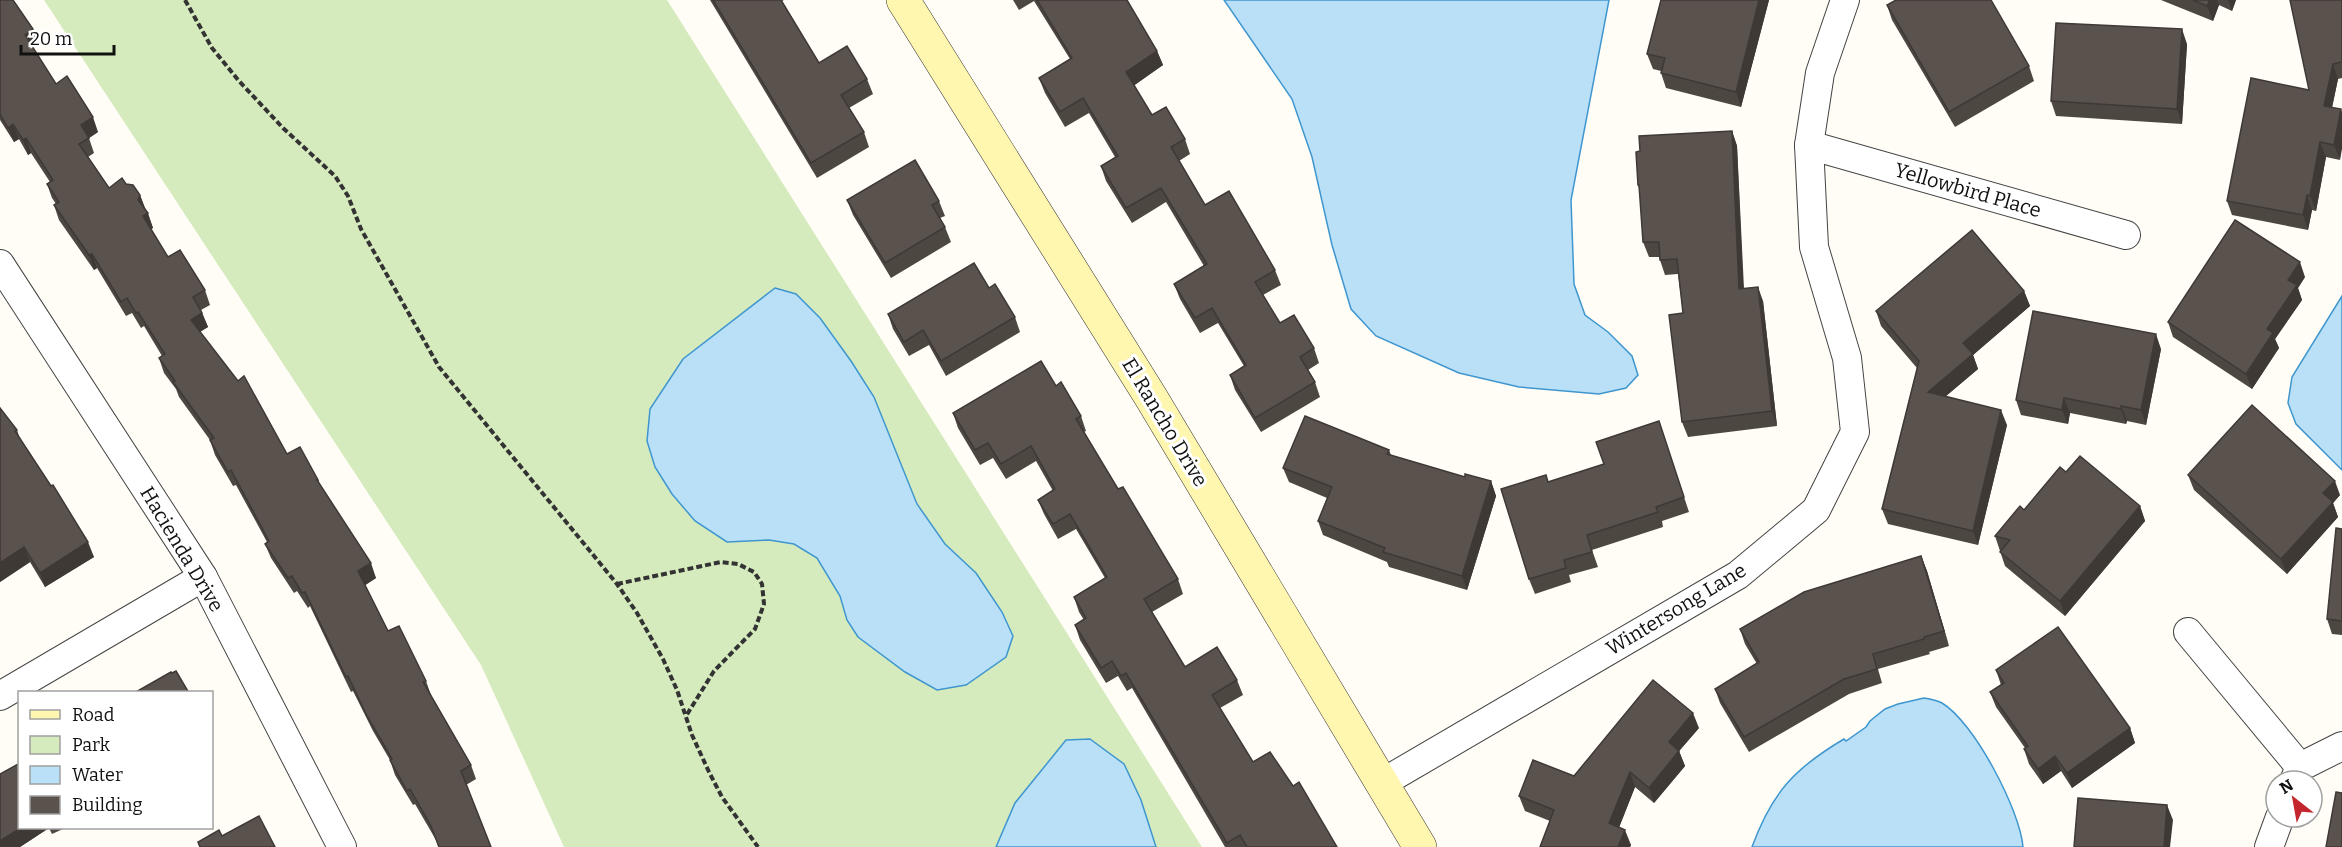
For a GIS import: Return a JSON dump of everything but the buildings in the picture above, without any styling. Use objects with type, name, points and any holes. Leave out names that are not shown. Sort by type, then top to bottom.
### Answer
[{"type":"street","name":"El Rancho Drive","points":[[903,0],[1152,399],[1420,847]]},
{"type":"street","name":"Wintersong Lane","points":[[1382,783],[1738,575],[1816,510],[1855,432],[1846,358],[1814,247],[1809,145],[1820,73],[1845,0]]},
{"type":"street","name":"Yellowbird Place","points":[[1809,145],[2126,235]]},
{"type":"street","name":"Hacienda Drive","points":[[0,264],[203,577],[342,847]]},
{"type":"street","points":[[0,696],[203,577]]},
{"type":"street","points":[[2188,632],[2293,769]]},
{"type":"street","points":[[2305,769],[2342,746]]},
{"type":"street","points":[[2269,847],[2276,829]]},
{"type":"path","points":[[185,0],[212,48],[238,81],[283,128],[335,176],[348,196],[361,229],[438,368],[617,584],[663,659],[677,690],[692,735],[722,797],[758,847]]},
{"type":"path","points":[[617,584],[721,562],[738,564],[754,572],[762,584],[764,604],[754,629],[714,671],[686,716]]},
{"type":"green space","points":[[44,0],[667,0],[1202,847],[564,847],[481,665]]},
{"type":"water","points":[[1224,0],[1609,0],[1571,200],[1574,284],[1585,315],[1608,332],[1632,356],[1638,375],[1626,388],[1599,394],[1519,387],[1459,373],[1376,336],[1351,309],[1332,245],[1312,157],[1292,99]]},
{"type":"water","points":[[775,288],[796,294],[820,318],[851,361],[874,397],[917,504],[945,544],[976,573],[1002,612],[1013,636],[1006,657],[966,685],[937,690],[905,672],[858,637],[847,620],[840,596],[817,558],[794,544],[769,540],[727,542],[695,521],[672,494],[655,467],[647,441],[650,409],[683,359]]},
{"type":"water","points":[[2342,296],[2342,470],[2296,424],[2288,403],[2292,377]]},
{"type":"water","points":[[1924,698],[1942,703],[1955,713],[1981,747],[2014,812],[2023,847],[1752,847],[1777,796],[1799,771],[1827,750],[1844,739],[1846,741],[1866,727],[1885,709]]},
{"type":"water","points":[[1090,739],[1124,764],[1141,800],[1156,847],[996,847],[1015,803],[1066,740]]}]
